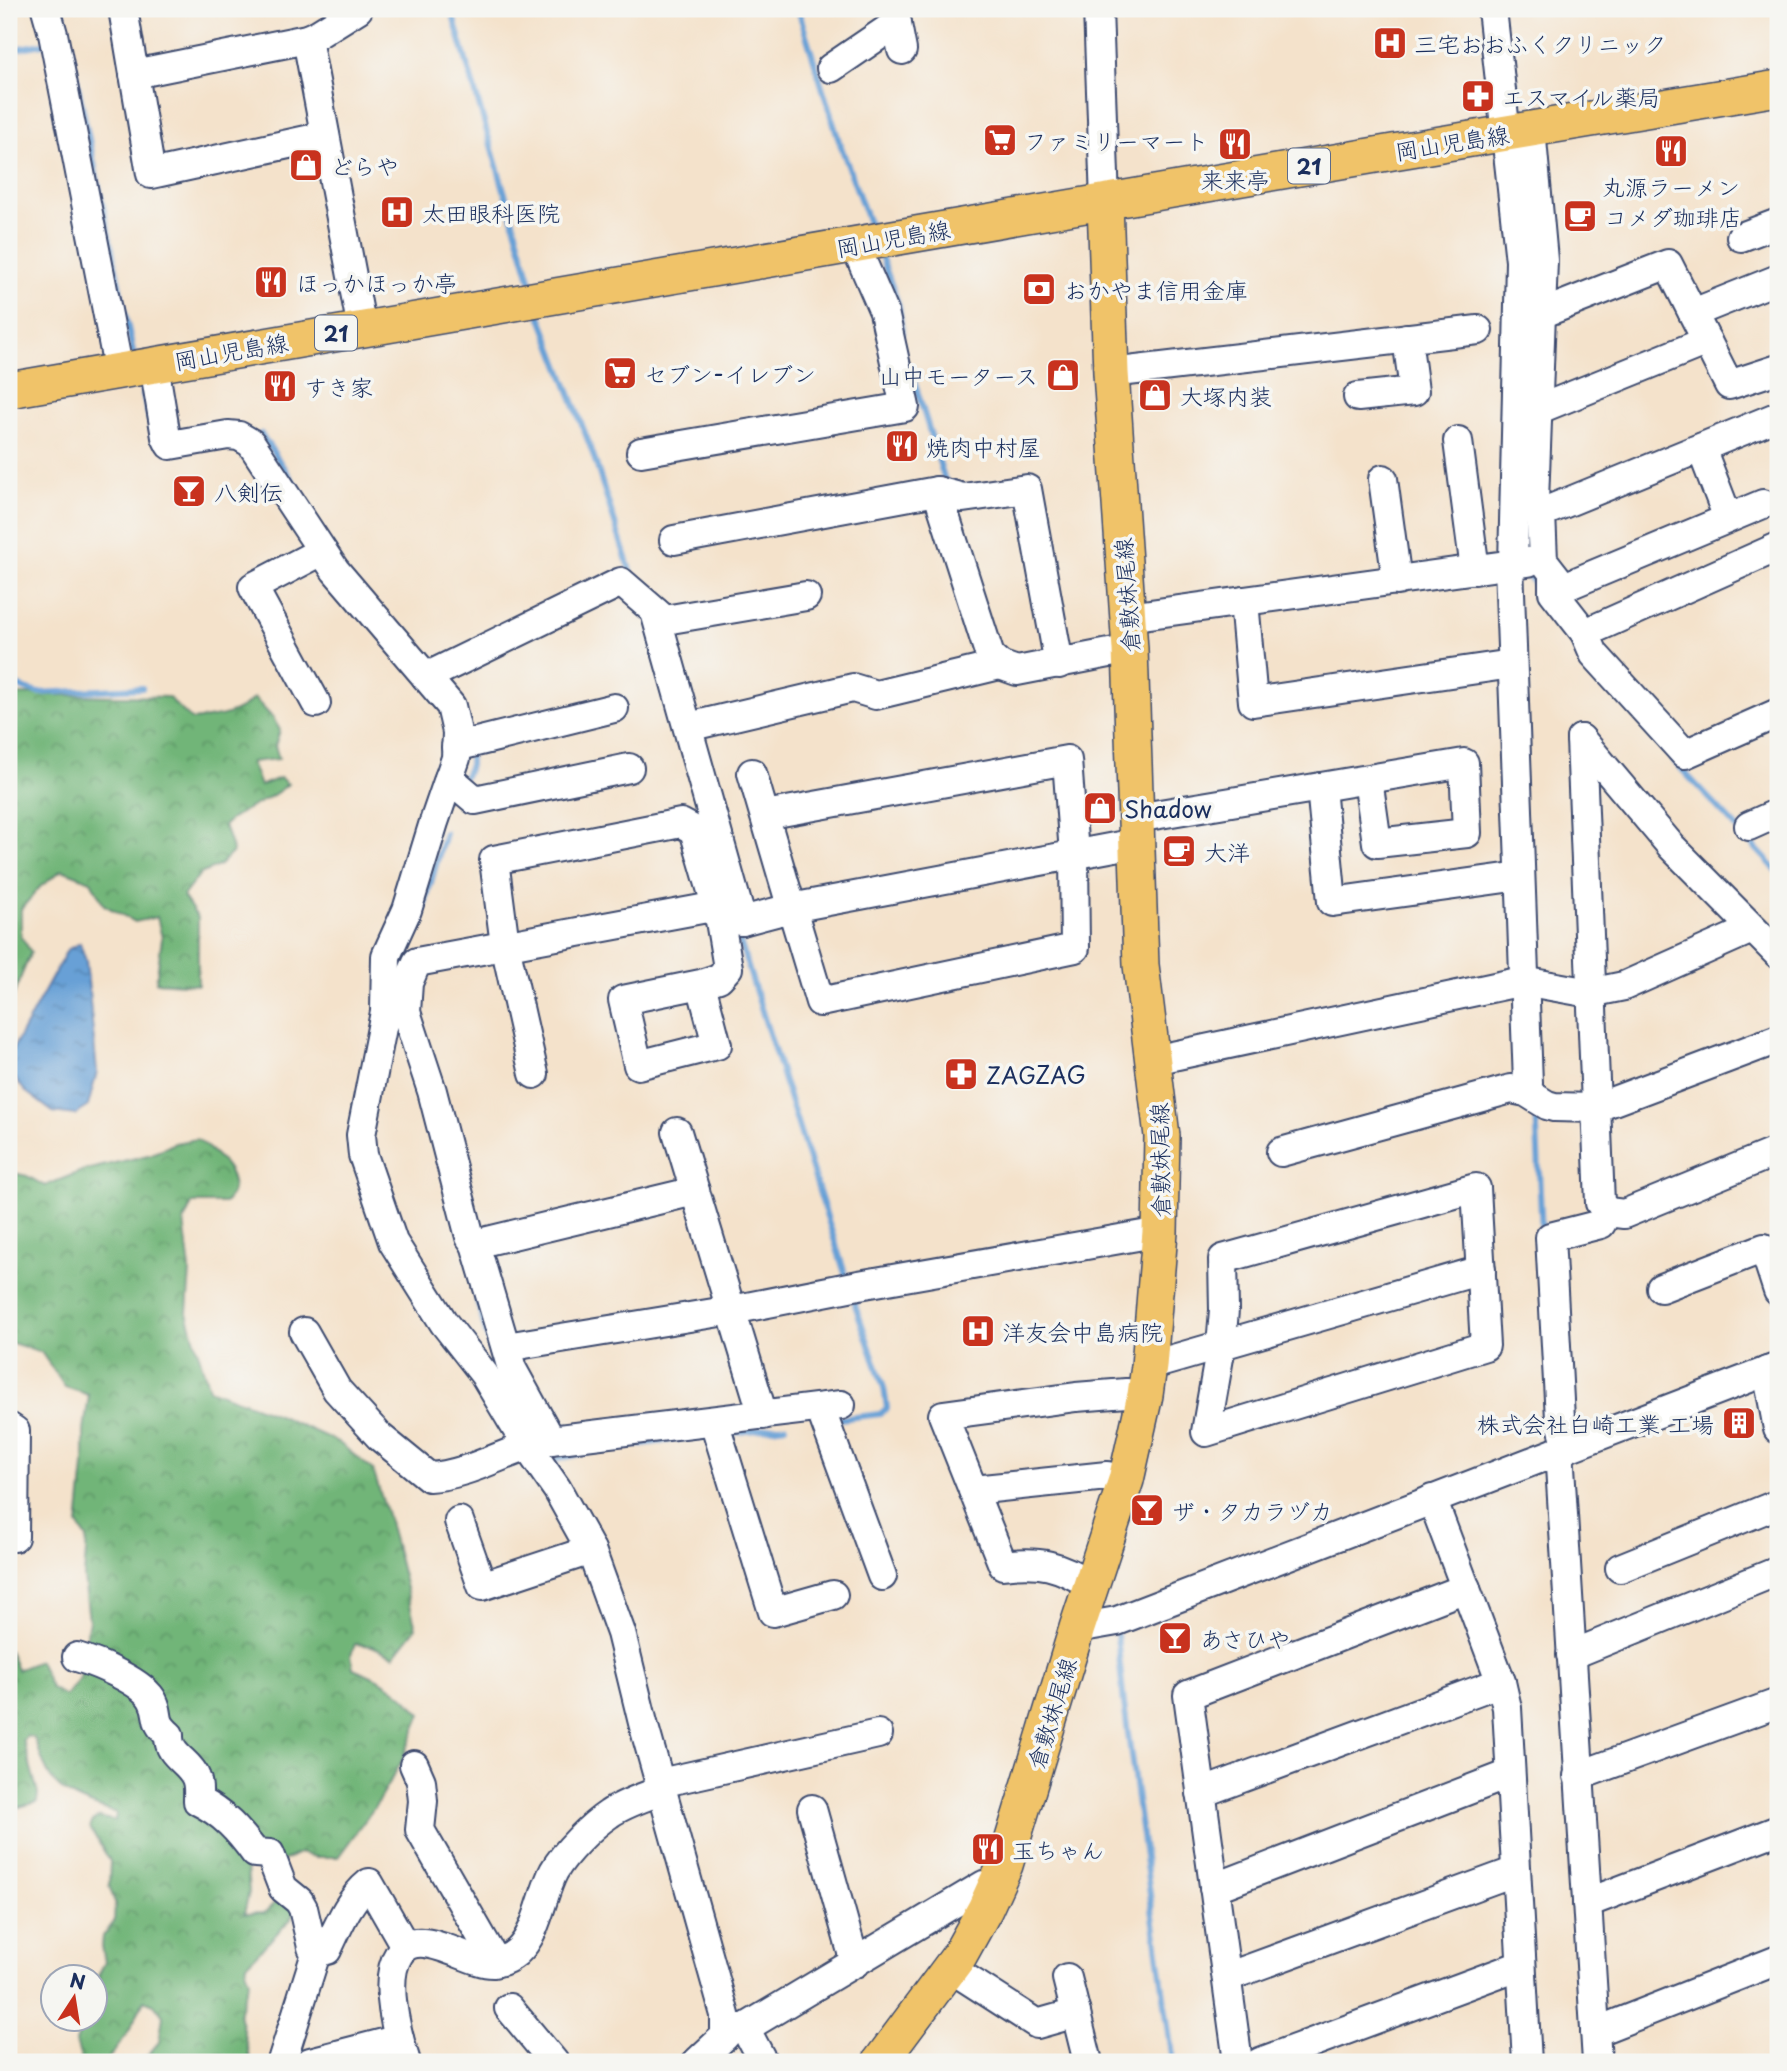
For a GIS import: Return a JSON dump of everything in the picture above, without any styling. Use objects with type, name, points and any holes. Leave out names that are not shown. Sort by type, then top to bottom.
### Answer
[{"type":"main road","name":"岡山児島線","points":[[9,390],[1778,88]]},
{"type":"main road","name":"倉敷妹尾線","points":[[880,2062],[950,1968],[985,1909],[1005,1865],[1091,1585],[1140,1387],[1160,1232],[1163,1136],[1141,965],[1130,837],[1105,202]]},
{"type":"street","points":[[123,9],[151,174],[325,136]]},
{"type":"street","points":[[134,74],[307,38],[358,9]]},
{"type":"street","points":[[1098,9],[1105,202]]},
{"type":"street","points":[[1492,9],[1519,131],[1543,260],[1534,501],[1541,513],[1529,565],[1513,664],[1520,876],[1528,981],[1528,1083],[1532,1095]]},
{"type":"street","points":[[831,68],[898,27]]},
{"type":"street","points":[[52,31],[136,368],[166,429],[170,444],[228,435],[239,436],[251,443],[335,570],[433,672],[451,706],[457,732],[466,745]]},
{"type":"street","points":[[307,38],[362,329]]},
{"type":"street","points":[[1519,131],[1529,565],[1553,592],[1588,640],[1594,654],[1685,754],[1778,713]]},
{"type":"street","points":[[1741,237],[1778,223]]},
{"type":"street","points":[[641,452],[905,407],[869,242]]},
{"type":"street","points":[[1541,314],[1668,264],[1728,385],[1778,369]]},
{"type":"street","points":[[1693,313],[1778,279]]},
{"type":"street","points":[[1111,373],[1478,330]]},
{"type":"street","points":[[1358,397],[1414,391],[1407,338]]},
{"type":"street","points":[[1537,410],[1707,341]]},
{"type":"street","points":[[1541,513],[1776,417]]},
{"type":"street","points":[[1458,441],[1475,570]]},
{"type":"street","points":[[1701,448],[1728,518]]},
{"type":"street","points":[[1383,479],[1397,581]]},
{"type":"street","points":[[674,540],[945,493],[963,498],[1027,489],[1057,656]]},
{"type":"street","points":[[945,493],[990,656],[1000,664],[1017,671],[1057,656],[1124,643],[1244,601],[1529,565],[1564,587],[1763,504]]},
{"type":"street","points":[[1588,640],[1778,547]]},
{"type":"street","points":[[316,704],[253,587],[322,551]]},
{"type":"street","points":[[433,672],[621,582],[665,620],[806,596]]},
{"type":"street","points":[[1244,601],[1253,702],[1513,664]]},
{"type":"street","points":[[653,609],[688,727],[732,919],[728,968],[719,978],[701,984]]},
{"type":"street","points":[[688,727],[853,688],[877,695],[1000,664]]},
{"type":"street","points":[[539,1442],[444,1323],[393,1242],[363,1155],[361,1135],[385,1012],[386,956],[408,910],[456,784],[456,758],[466,745],[614,708]]},
{"type":"street","points":[[1778,954],[1672,847],[1581,738],[1600,1203],[1608,1212],[1624,1214],[1778,1151]]},
{"type":"street","points":[[752,773],[820,1002],[1075,948],[1074,854],[1066,760],[765,815]]},
{"type":"street","points":[[456,784],[475,800],[629,768]]},
{"type":"street","points":[[763,2062],[735,2028],[722,2003],[666,1783],[643,1723],[621,1633],[591,1550],[557,1489],[539,1442],[512,1369],[475,1244],[470,1237],[432,1091],[407,1012],[408,983],[417,961],[707,908],[732,919],[1074,854],[1321,787],[1368,779]]},
{"type":"street","points":[[1321,787],[1332,902],[1520,876]]},
{"type":"street","points":[[1749,826],[1778,813]]},
{"type":"street","points":[[534,1074],[506,945],[494,860],[681,823],[694,830],[732,919]]},
{"type":"street","points":[[1154,1060],[1528,981],[1590,993],[1624,986],[1752,929]]},
{"type":"street","points":[[1281,1152],[1511,1089],[1532,1095],[1554,1107],[1595,1108],[1778,1039]]},
{"type":"street","points":[[677,1132],[763,1415]]},
{"type":"street","points":[[1476,1188],[1485,1346],[1206,1432],[1221,1346],[1224,1310],[1223,1259],[1476,1188]]},
{"type":"street","points":[[475,1244],[695,1191]]},
{"type":"street","points":[[1597,2062],[1570,1655],[1564,1442],[1560,1418],[1550,1237],[1601,1224],[1608,1212]]},
{"type":"street","points":[[506,1347],[732,1310],[1160,1232]]},
{"type":"street","points":[[1661,1288],[1765,1248],[1776,1273]]},
{"type":"street","points":[[1091,1585],[1049,1564],[1027,1562],[1003,1565],[943,1415],[1140,1387],[1221,1346],[1481,1269]]},
{"type":"street","points":[[304,1332],[337,1390],[380,1437],[429,1477],[448,1476],[539,1442],[717,1430],[763,1415],[827,1413],[882,1576]]},
{"type":"street","points":[[1077,1628],[1117,1621],[1432,1499],[1564,1442],[1772,1369],[1778,1429]]},
{"type":"street","points":[[9,1427],[15,1431],[14,1537]]},
{"type":"street","points":[[717,1430],[773,1612],[833,1595]]},
{"type":"street","points":[[973,1490],[1117,1478]]},
{"type":"street","points":[[1432,1499],[1501,1682],[1507,1708],[1527,2062]]},
{"type":"street","points":[[1620,1567],[1778,1504]]},
{"type":"street","points":[[459,1521],[482,1586],[591,1550]]},
{"type":"street","points":[[1570,1655],[1778,1571]]},
{"type":"street","points":[[1238,2062],[1188,1695],[1466,1588]]},
{"type":"street","points":[[77,1657],[108,1667],[145,1693],[153,1702],[160,1727],[169,1735],[174,1754],[187,1764],[196,1777],[198,1801],[213,1808],[240,1832],[255,1853],[270,1854],[283,1888],[299,1901],[303,1908],[312,1947],[317,1951],[327,1950],[343,1917],[361,1889],[369,1883],[405,1946]]},
{"type":"street","points":[[1201,1793],[1501,1682]]},
{"type":"street","points":[[1578,1776],[1778,1703]]},
{"type":"street","points":[[310,2062],[402,2051],[391,1989],[397,1955],[405,1946],[414,1943],[449,1948],[490,1963],[518,1952],[536,1922],[554,1872],[568,1852],[610,1813],[666,1783],[878,1734]]},
{"type":"street","points":[[414,1765],[422,1791],[420,1830],[496,1962]]},
{"type":"street","points":[[1214,1888],[1510,1774]]},
{"type":"street","points":[[813,1809],[855,1963]]},
{"type":"street","points":[[1587,1903],[1778,1830]]},
{"type":"street","points":[[1227,1976],[1516,1871]]},
{"type":"street","points":[[696,2062],[735,2028],[855,1963],[984,1885],[997,1884]]},
{"type":"street","points":[[276,2060],[317,1951]]},
{"type":"street","points":[[1595,2032],[1778,1960]]},
{"type":"street","points":[[1261,2062],[1521,1965]]},
{"type":"street","points":[[950,1968],[1037,2024],[1076,2013]]},
{"type":"street","points":[[1067,1978],[1088,2062]]},
{"type":"street","points":[[509,2008],[554,2062]]},
{"type":"green space","points":[[9,690],[13,694],[168,697],[192,720],[233,712],[254,698],[273,718],[280,730],[275,746],[279,759],[251,762],[260,786],[280,778],[288,784],[224,825],[233,852],[219,866],[200,874],[183,896],[198,918],[198,985],[156,982],[162,938],[157,917],[135,922],[104,905],[91,881],[62,870],[40,887],[21,909],[21,936],[31,952],[9,1006]]},
{"type":"green space","points":[[197,1139],[227,1167],[233,1185],[225,1203],[192,1203],[184,1221],[190,1270],[187,1313],[209,1389],[278,1415],[338,1442],[373,1470],[416,1628],[394,1656],[372,1646],[355,1644],[351,1655],[353,1668],[390,1686],[421,1714],[401,1763],[374,1808],[338,1857],[316,1857],[299,1853],[279,1863],[247,1867],[249,1892],[244,1914],[264,1913],[284,1894],[298,1906],[290,1920],[247,1964],[249,1980],[239,2014],[251,2062],[142,2062],[159,2042],[163,2016],[154,2004],[144,2000],[128,2033],[105,2062],[82,2062],[76,2042],[80,2032],[108,2032],[108,1962],[105,1962],[102,1946],[103,1936],[114,1922],[115,1903],[109,1885],[110,1861],[90,1828],[93,1821],[99,1817],[115,1821],[116,1813],[79,1800],[62,1790],[49,1775],[34,1738],[27,1736],[23,1740],[38,1793],[37,1802],[9,1810],[9,1650],[17,1670],[39,1661],[51,1688],[65,1696],[80,1678],[89,1621],[84,1577],[87,1538],[78,1525],[89,1395],[65,1387],[41,1352],[9,1342],[9,1172],[27,1176],[45,1186],[82,1171],[152,1154],[175,1143]]},
{"type":"water","points":[[80,943],[86,961],[97,1072],[88,1106],[75,1115],[53,1112],[25,1091],[9,1071],[9,1056],[67,950]]},
{"type":"waterway","points":[[62,9],[67,34]]},
{"type":"waterway","points":[[451,9],[533,289]]},
{"type":"waterway","points":[[798,9],[839,141],[871,229]]},
{"type":"waterway","points":[[9,50],[48,43]]},
{"type":"waterway","points":[[70,48],[134,356]]},
{"type":"waterway","points":[[1511,52],[1521,121]]},
{"type":"waterway","points":[[880,253],[899,306],[902,333]]},
{"type":"waterway","points":[[538,310],[592,451],[633,580]]},
{"type":"waterway","points":[[911,371],[946,484]]},
{"type":"waterway","points":[[139,377],[150,421]]},
{"type":"waterway","points":[[261,434],[298,489]]},
{"type":"waterway","points":[[1527,569],[1528,576],[1542,595]]},
{"type":"waterway","points":[[9,677],[17,686],[38,693],[142,688]]},
{"type":"waterway","points":[[463,780],[470,765],[470,754]]},
{"type":"waterway","points":[[1673,760],[1778,872]]},
{"type":"waterway","points":[[417,919],[424,907],[445,833]]},
{"type":"waterway","points":[[736,929],[847,1280]]},
{"type":"waterway","points":[[1536,1109],[1542,1234]]},
{"type":"waterway","points":[[839,1419],[880,1414],[887,1408],[884,1388],[851,1293]]},
{"type":"waterway","points":[[477,1300],[498,1374]]},
{"type":"waterway","points":[[724,1434],[786,1426]]},
{"type":"waterway","points":[[551,1461],[589,1451],[710,1435]]},
{"type":"waterway","points":[[1117,1635],[1173,2062]]},
{"type":"place","name":"三宅おおふくクリニック","points":[[1390,43]]},
{"type":"place","name":"エスマイル薬局","points":[[1478,96]]},
{"type":"place","name":"ファミリーマート","points":[[1000,140]]},
{"type":"place","name":"来来亭","points":[[1235,144]]},
{"type":"place","name":"丸源ラーメン","points":[[1671,151]]},
{"type":"place","name":"どらや","points":[[306,165]]},
{"type":"place","name":"太田眼科医院","points":[[397,212]]},
{"type":"place","name":"コメダ珈琲店","points":[[1580,216]]},
{"type":"place","name":"ほっかほっか亭","points":[[271,282]]},
{"type":"place","name":"おかやま信用金庫","points":[[1039,289]]},
{"type":"place","name":"セブン-イレブン","points":[[620,373]]},
{"type":"place","name":"山中モータース","points":[[1063,375]]},
{"type":"place","name":"すき家","points":[[280,386]]},
{"type":"place","name":"大塚内装","points":[[1155,395]]},
{"type":"place","name":"焼肉中村屋","points":[[902,446]]},
{"type":"place","name":"八剣伝","points":[[189,491]]},
{"type":"place","name":"Shadow","points":[[1100,808]]},
{"type":"place","name":"大洋","points":[[1179,851]]},
{"type":"place","name":"ZAGZAG","points":[[961,1074]]},
{"type":"place","name":"洋友会中島病院","points":[[978,1331]]},
{"type":"place","name":"株式会社白崎工業 工場","points":[[1739,1423]]},
{"type":"place","name":"ザ・タカラヅカ","points":[[1147,1510]]},
{"type":"place","name":"あさひや","points":[[1175,1638]]},
{"type":"place","name":"玉ちゃん","points":[[988,1849]]}]
